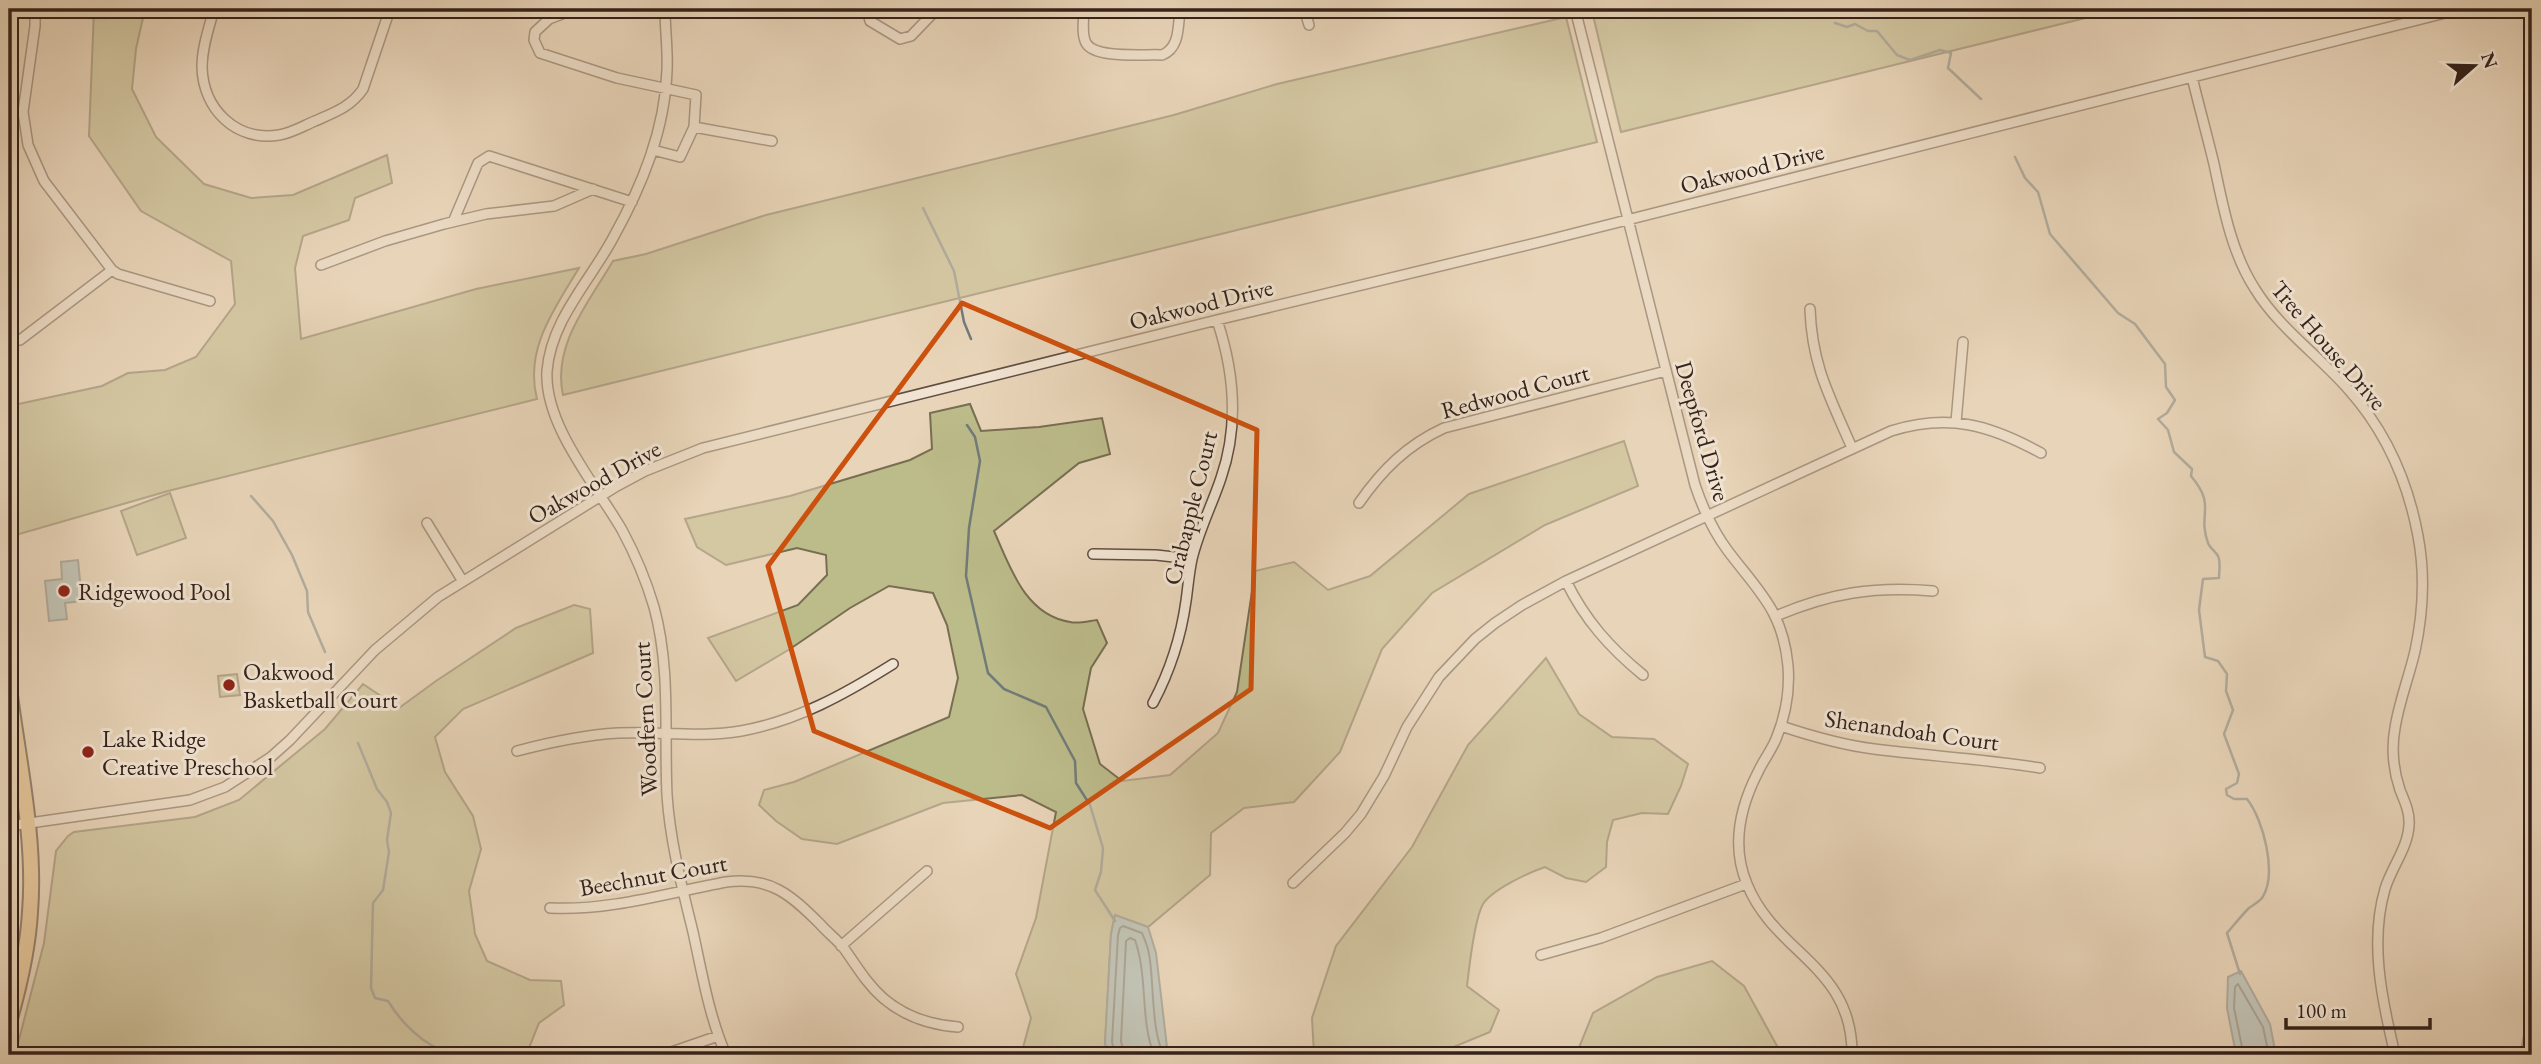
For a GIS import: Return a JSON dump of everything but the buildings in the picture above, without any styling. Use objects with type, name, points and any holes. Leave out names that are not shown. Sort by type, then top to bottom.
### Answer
[{"type":"main road","points":[[9,688],[30,859],[30,912],[23,963],[9,1022]]},
{"type":"street","points":[[35,9],[23,112],[28,145],[44,181],[112,270],[210,301]]},
{"type":"street","points":[[214,9],[203,50],[202,65],[212,106],[219,115],[237,128],[270,136],[292,132],[345,107],[357,98],[363,89],[390,9]]},
{"type":"street","points":[[575,9],[549,19],[535,32],[534,40],[540,53],[617,78],[696,95],[694,127],[680,157],[653,150]]},
{"type":"street","name":"Woodfern Court","points":[[665,9],[666,88],[653,150],[632,202],[555,335],[547,373],[550,404],[556,420],[638,562],[653,607],[665,670],[667,799],[683,890],[718,1036],[726,1055]]},
{"type":"street","points":[[871,9],[868,13],[870,20],[900,39],[911,36],[937,9]]},
{"type":"street","points":[[1084,9],[1083,35],[1092,50],[1102,53],[1162,55],[1169,52],[1176,42],[1180,9]]},
{"type":"street","points":[[1304,9],[1309,25]]},
{"type":"street","name":"Deepford Drive","points":[[1575,9],[1695,485],[1706,515],[1729,552],[1751,578],[1776,616],[1782,631],[1788,670],[1786,705],[1781,726],[1745,798],[1740,818],[1739,848],[1746,884],[1764,916],[1819,969],[1839,996],[1850,1030],[1852,1055]]},
{"type":"street","name":"Oakwood Drive","points":[[9,826],[190,800],[225,787],[271,757],[375,650],[462,580],[645,471],[703,448],[1629,219],[2453,11],[2483,9],[2498,12]]},
{"type":"street","name":"Tree House Drive","points":[[2192,77],[2235,249],[2244,269],[2254,288],[2278,320],[2348,389],[2368,415],[2394,460],[2407,492],[2416,526],[2422,584],[2420,625],[2399,708],[2392,750],[2399,788],[2408,810],[2409,832],[2385,889],[2378,924],[2381,977],[2393,1046]]},
{"type":"street","points":[[9,114],[23,112]]},
{"type":"street","points":[[694,127],[772,141]]},
{"type":"street","points":[[453,222],[478,163],[489,156],[632,202]]},
{"type":"street","points":[[321,265],[385,241],[453,222],[486,214],[554,206],[593,189]]},
{"type":"street","points":[[20,340],[112,270]]},
{"type":"street","points":[[1810,309],[1812,339],[1821,378],[1852,448]]},
{"type":"street","name":"Crabapple Court","points":[[1153,703],[1172,660],[1181,631],[1192,558],[1221,479],[1230,439],[1232,387],[1217,320]]},
{"type":"street","points":[[1956,422],[1963,342]]},
{"type":"street","name":"Redwood Court","points":[[1359,503],[1397,457],[1424,437],[1444,428],[1666,371]]},
{"type":"street","points":[[1293,884],[1361,814],[1424,698],[1456,657],[1495,622],[1521,605],[1706,515],[1852,448],[1909,426],[1927,422],[1956,422],[1996,431],[2041,453]]},
{"type":"street","points":[[427,523],[462,580]]},
{"type":"street","points":[[1093,554],[1192,558]]},
{"type":"street","points":[[1566,581],[1588,621],[1606,642],[1643,675]]},
{"type":"street","points":[[1776,616],[1800,606],[1849,593],[1886,589],[1933,592]]},
{"type":"street","points":[[517,751],[589,736],[628,733],[729,733],[792,718],[831,701],[893,664]]},
{"type":"street","name":"Shenandoah Court","points":[[1781,726],[1841,744],[1993,760],[2040,768]]},
{"type":"street","points":[[841,946],[927,871]]},
{"type":"street","name":"Beechnut Court","points":[[550,908],[614,905],[744,880],[770,886],[796,900],[841,946],[873,989],[893,1005],[931,1023],[958,1027]]},
{"type":"street","points":[[1541,955],[1601,938],[1746,884]]},
{"type":"street","points":[[663,1055],[718,1036]]},
{"type":"highlighted area","points":[[962,303],[1257,430],[1251,689],[1050,828],[814,731],[768,566]]},
{"type":"shaded area","points":[[94,9],[145,9],[136,49],[132,89],[156,137],[204,184],[251,198],[293,195],[387,155],[392,183],[355,198],[349,220],[303,236],[295,268],[301,339],[476,289],[579,268],[552,314],[538,346],[534,381],[537,399],[168,491],[9,537],[9,406],[102,386],[128,373],[165,370],[196,357],[235,304],[231,261],[141,211],[89,136]]},
{"type":"shaded area","points":[[2122,9],[1621,132],[1592,11]]},
{"type":"shaded area","points":[[1566,17],[1597,142],[563,395],[561,377],[568,341],[584,308],[613,261],[646,254],[766,215],[1174,115],[1277,84]]},
{"type":"shaded area","points":[[970,404],[981,431],[1039,427],[1102,418],[1110,454],[1079,463],[994,531],[1013,574],[1030,600],[1041,610],[1054,618],[1070,622],[1097,620],[1107,643],[1091,668],[1083,709],[1100,764],[1122,781],[1170,775],[1218,733],[1237,692],[1255,571],[1294,562],[1328,590],[1370,576],[1469,494],[1624,441],[1638,486],[1545,525],[1432,593],[1382,649],[1340,752],[1294,802],[1244,808],[1211,833],[1210,875],[1148,927],[1115,915],[1111,934],[1105,1043],[1109,1055],[1021,1055],[1031,1018],[1016,974],[1036,918],[1056,812],[1022,795],[943,803],[837,844],[802,839],[759,805],[764,790],[794,782],[949,717],[958,678],[947,625],[933,593],[889,586],[736,681],[708,638],[798,605],[827,575],[826,555],[797,548],[726,565],[697,547],[685,519],[790,496],[910,460],[932,449],[930,413]]},
{"type":"shaded area","points":[[170,493],[186,538],[137,555],[121,511]]},
{"type":"shaded area","points":[[574,605],[590,609],[593,653],[463,709],[435,737],[445,772],[473,816],[481,849],[469,891],[475,934],[487,961],[530,980],[561,981],[564,1005],[539,1023],[529,1048],[532,1055],[15,1055],[44,943],[56,851],[68,836],[74,832],[195,817],[239,800],[325,729],[363,684],[399,708],[516,628]]},
{"type":"shaded area","points":[[1546,658],[1579,714],[1612,737],[1654,739],[1688,764],[1668,814],[1642,813],[1613,820],[1607,842],[1606,867],[1586,882],[1566,878],[1545,867],[1503,887],[1483,904],[1475,931],[1467,986],[1499,1010],[1490,1032],[1434,1055],[1314,1055],[1312,1018],[1336,946],[1412,847],[1468,745]]},
{"type":"shaded area","name":"Oakwood Basketball Court","points":[[237,674],[240,695],[220,697],[218,676]]},
{"type":"shaded area","points":[[1712,961],[1744,986],[1782,1055],[1576,1055],[1593,1013],[1657,977]]},
{"type":"water","name":"Ridgewood Pool","points":[[78,560],[82,601],[65,603],[67,619],[49,621],[45,581],[62,579],[61,562]]},
{"type":"water","points":[[1115,915],[1148,927],[1156,953],[1167,1047],[1175,1055],[1109,1055],[1105,1043],[1111,934]]},
{"type":"water","points":[[2241,971],[2270,1024],[2276,1055],[2234,1055],[2227,1008],[2228,977]]},
{"type":"water","points":[[2532,994],[2532,1055],[2520,1055]]},
{"type":"waterway","points":[[1835,23],[1847,27],[1855,24],[1868,31],[1877,31],[1897,55],[1910,60],[1940,50],[1951,53],[1948,68],[1981,99]]},
{"type":"waterway","points":[[2015,157],[2025,178],[2038,192],[2050,234],[2118,313],[2135,324],[2165,364],[2166,387],[2175,400],[2167,413],[2158,419],[2168,430],[2174,452],[2192,469],[2191,476],[2203,495],[2205,532],[2220,564],[2219,578],[2203,579],[2199,610],[2205,657],[2218,661],[2227,674],[2226,691],[2233,710],[2224,734],[2239,774],[2237,783],[2226,789],[2227,795],[2234,799],[2247,799],[2253,808],[2263,833],[2269,861],[2267,888],[2262,898],[2249,908],[2227,933],[2240,974]]},
{"type":"waterway","points":[[923,208],[954,271],[964,322],[971,339]]},
{"type":"waterway","points":[[967,425],[975,437],[980,461],[969,528],[966,576],[988,673],[1004,689],[1046,707],[1075,761],[1076,783],[1090,805],[1103,848],[1101,872],[1095,890],[1115,921]]},
{"type":"waterway","points":[[251,496],[273,521],[292,555],[307,591],[308,612],[325,652]]},
{"type":"waterway","points":[[358,743],[377,789],[391,813],[383,890],[373,903],[371,988],[375,998],[388,1001],[418,1036],[450,1055]]},
{"type":"waterway","points":[[9,776],[12,800]]},
{"type":"waterway","points":[[9,961],[14,929],[12,843]]},
{"type":"place","name":"Ridgewood Pool","points":[[64,591]]},
{"type":"place","name":"Oakwood Basketball Court","points":[[229,685]]},
{"type":"place","name":"Lake Ridge Creative Preschool","points":[[88,752]]}]
